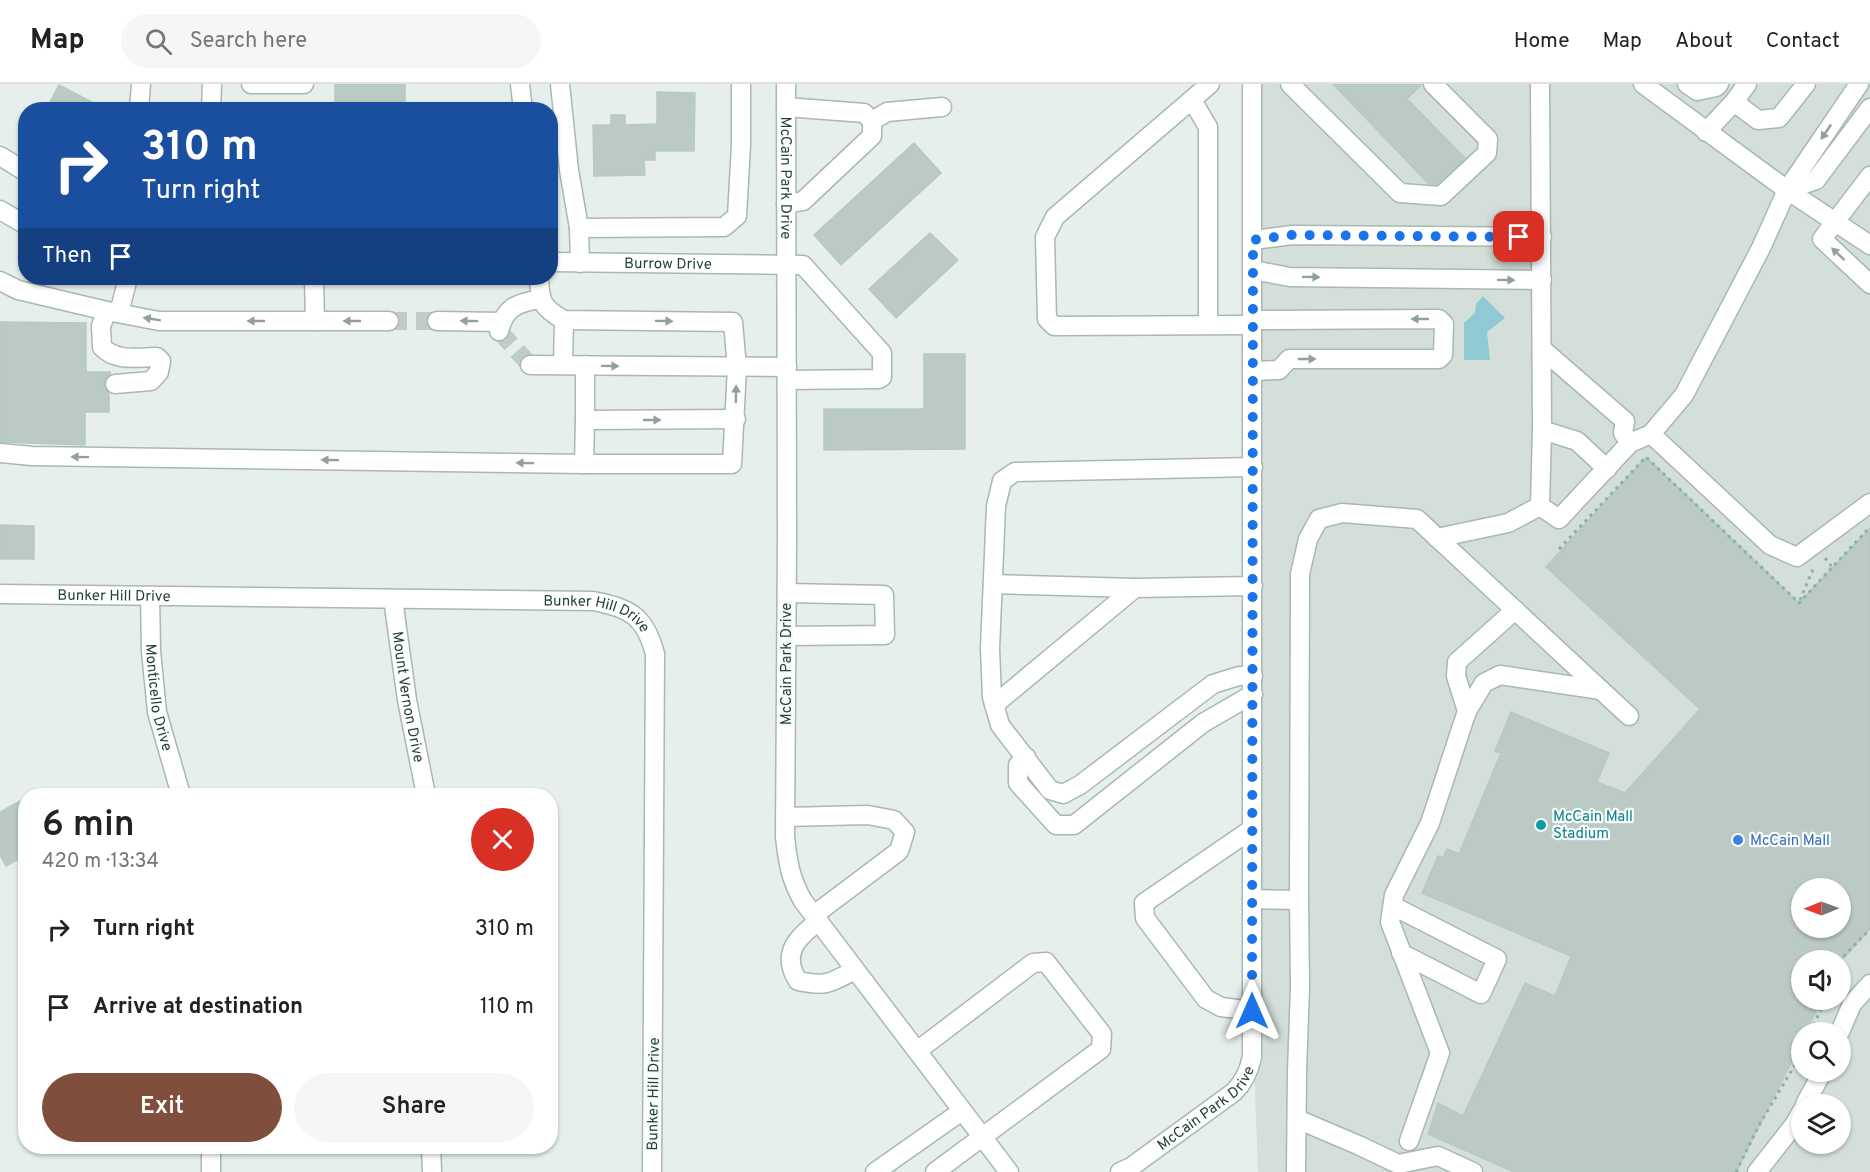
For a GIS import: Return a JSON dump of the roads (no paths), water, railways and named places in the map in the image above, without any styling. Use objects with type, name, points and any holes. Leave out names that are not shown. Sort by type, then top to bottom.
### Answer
[{"type":"street","points":[[211,102],[212,84]]},
{"type":"street","points":[[251,84],[304,84]]},
{"type":"street","points":[[520,84],[521,102]]},
{"type":"street","points":[[560,84],[569,170],[579,228],[580,263]]},
{"type":"street","points":[[579,228],[724,227],[737,216],[741,145],[741,84]]},
{"type":"street","name":"McCain Park Drive","points":[[786,84],[785,837],[793,882],[817,918],[1009,1172]]},
{"type":"street","points":[[1210,84],[1055,217],[1045,237],[1047,319],[1054,326],[1439,319],[1444,324],[1443,355],[1439,359],[1289,359],[1279,370],[1253,371]]},
{"type":"street","name":"McCain Park Drive","points":[[1128,1170],[1234,1092],[1242,1084],[1252,1056],[1252,84]]},
{"type":"street","points":[[1290,84],[1400,193],[1441,196],[1487,153],[1488,140],[1433,84]]},
{"type":"street","points":[[1540,84],[1542,237],[1540,506]]},
{"type":"street","points":[[1643,84],[1787,190],[1870,244]]},
{"type":"street","points":[[1688,84],[1697,91],[1716,87],[1719,84]]},
{"type":"street","points":[[1706,132],[1734,102],[1747,84]]},
{"type":"street","points":[[1734,102],[1758,120],[1779,118],[1806,84]]},
{"type":"street","points":[[1540,506],[1559,519],[1630,443],[1651,434],[1684,395],[1761,248],[1787,190],[1858,84]]},
{"type":"street","points":[[138,85],[139,102]]},
{"type":"street","points":[[1192,100],[1208,127],[1208,324]]},
{"type":"street","points":[[786,107],[864,113],[872,120],[872,136],[803,201],[786,204]]},
{"type":"street","points":[[872,120],[887,112],[942,107]]},
{"type":"street","points":[[1787,190],[1816,180],[1870,108]]},
{"type":"street","points":[[0,156],[18,167]]},
{"type":"street","points":[[1870,176],[1822,239],[1870,284]]},
{"type":"street","points":[[0,210],[18,220]]},
{"type":"street","points":[[1253,240],[1292,235],[1542,237]]},
{"type":"street","name":"Burrow Drive","points":[[558,262],[802,265],[882,353],[882,377],[879,379],[787,374]]},
{"type":"street","points":[[1253,270],[1290,277],[1542,280]]},
{"type":"street","points":[[0,281],[18,290],[159,321],[389,321]]},
{"type":"street","points":[[115,384],[151,381],[159,372],[161,361],[157,357],[117,357],[109,355],[102,347],[101,326],[113,312],[125,285]]},
{"type":"street","points":[[314,285],[315,321]]},
{"type":"street","points":[[0,453],[32,456],[732,464],[737,368],[733,322],[564,320],[549,312],[540,299],[539,285]]},
{"type":"street","points":[[437,321],[500,327],[504,315],[512,308],[540,299]]},
{"type":"street","points":[[563,365],[564,320]]},
{"type":"street","points":[[1542,349],[1625,421],[1623,433],[1630,443]]},
{"type":"street","points":[[530,365],[737,368],[787,374]]},
{"type":"street","points":[[584,464],[585,365]]},
{"type":"street","points":[[585,420],[736,420]]},
{"type":"street","points":[[1542,430],[1577,441],[1607,469]]},
{"type":"street","points":[[1651,434],[1770,545],[1797,557],[1870,503]]},
{"type":"street","points":[[1026,758],[1018,765],[1018,783],[1056,825],[1074,825],[1253,685],[1239,676],[1213,684],[1080,785],[1063,794],[1050,790],[1026,758],[1000,724],[992,697],[990,649],[996,506],[1002,481],[1015,472],[1253,467]]},
{"type":"street","points":[[1437,538],[1508,523],[1540,506]]},
{"type":"street","points":[[1296,1172],[1300,987],[1300,574],[1308,539],[1319,519],[1342,513],[1417,519],[1629,716]]},
{"type":"street","points":[[993,584],[1135,588],[1253,585]]},
{"type":"street","points":[[994,705],[1135,588]]},
{"type":"street","points":[[787,593],[884,595],[885,635],[787,636]]},
{"type":"street","name":"Bunker Hill Drive","points":[[0,594],[593,601],[618,606],[631,613],[641,622],[651,638],[655,654],[652,1172]]},
{"type":"street","name":"Monticello Drive","points":[[150,596],[151,651],[157,712],[179,788]]},
{"type":"street","name":"Mount Vernon Drive","points":[[393,599],[406,690],[425,788]]},
{"type":"street","points":[[1467,711],[1456,676],[1457,662],[1515,610]]},
{"type":"street","points":[[1409,1141],[1440,1053],[1390,922],[1394,894],[1430,823],[1467,711],[1484,683],[1500,675],[1601,690]]},
{"type":"street","points":[[785,817],[868,815],[894,820],[905,832],[900,851],[817,918],[800,935],[792,950],[791,970],[798,981],[828,984],[855,969]]},
{"type":"street","points":[[1252,829],[1144,903],[1145,918],[1206,999],[1221,1007],[1252,1011]]},
{"type":"street","points":[[1252,899],[1299,900]]},
{"type":"street","points":[[1393,906],[1497,959],[1481,994],[1401,953]]},
{"type":"street","points":[[917,1051],[1033,963],[1046,962],[1102,1034],[1101,1049],[935,1172]]},
{"type":"street","points":[[1844,1022],[1852,1004],[1870,984]]},
{"type":"street","points":[[875,1172],[962,1111]]},
{"type":"street","points":[[1297,1119],[1398,1164],[1438,1156],[1473,1172]]},
{"type":"street","points":[[1757,1172],[1791,1129]]},
{"type":"street","points":[[211,1154],[211,1172]]},
{"type":"street","points":[[431,1154],[432,1172]]},
{"type":"water","points":[[1483,296],[1505,318],[1487,332],[1490,360],[1464,360],[1464,323],[1475,313],[1476,304]]},
{"type":"tunnel","points":[[389,321],[437,321]]},
{"type":"tunnel","points":[[499,331],[530,365]]},
{"type":"place","name":"McCain Mall Stadium","points":[[1541,825]]},
{"type":"place","name":"McCain Mall","points":[[1738,840]]}]
